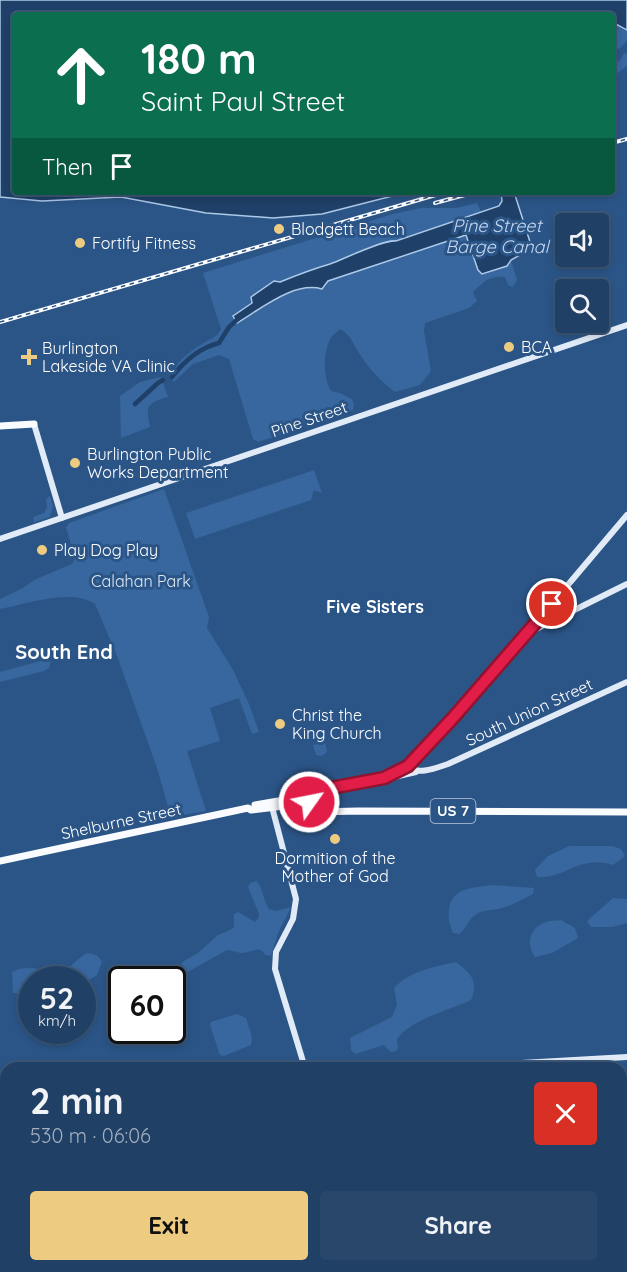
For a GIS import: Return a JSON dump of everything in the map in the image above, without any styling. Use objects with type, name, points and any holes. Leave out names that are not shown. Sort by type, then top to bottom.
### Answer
[{"type":"main road","name":"Pine Street","points":[[0,539],[627,325]]},
{"type":"main road","points":[[0,426],[34,424],[62,518]]},
{"type":"main road","points":[[420,771],[412,770],[408,766],[526,635],[627,515]]},
{"type":"main road","points":[[526,635],[627,584]]},
{"type":"main road","name":"South Union Street","points":[[384,778],[454,762],[627,682]]},
{"type":"main road","name":"Shelburne Street","points":[[0,861],[248,808],[251,810],[288,798],[296,789],[320,790],[384,778],[408,766]]},
{"type":"main road","points":[[305,790],[310,800],[321,812]]},
{"type":"main road","name":"Shelburne Street","points":[[271,805],[303,810],[320,790]]},
{"type":"main road","points":[[288,798],[292,807]]},
{"type":"main road","points":[[271,805],[295,890],[296,905],[293,919],[278,947],[275,969],[303,1062]]},
{"type":"main road","points":[[276,822],[280,806]]},
{"type":"main road","name":"US 7","points":[[303,810],[313,812],[627,812]]},
{"type":"main road","points":[[537,1062],[627,1057]]},
{"type":"green space","points":[[615,24],[627,30],[627,41],[619,49],[617,48],[615,52]]},
{"type":"green space","points":[[624,53],[627,54],[627,66],[615,75],[615,59],[619,62]]},
{"type":"green space","points":[[477,203],[481,212],[396,241],[374,246],[331,264],[298,274],[273,287],[233,315],[238,323],[288,293],[315,286],[318,288],[326,286],[328,281],[466,235],[478,270],[511,260],[517,280],[513,287],[508,285],[505,277],[487,280],[473,292],[477,301],[469,308],[425,323],[424,331],[431,371],[420,385],[395,392],[372,371],[350,337],[340,329],[328,345],[325,372],[331,391],[352,399],[353,410],[258,442],[253,439],[229,359],[219,355],[193,364],[174,382],[169,374],[188,354],[215,336],[221,329],[203,273],[393,214],[421,208],[457,208]]},
{"type":"green space","points":[[161,377],[168,397],[155,401],[149,406],[150,427],[121,438],[120,396],[140,382]]},
{"type":"green space","points":[[314,470],[322,493],[314,490],[311,500],[195,539],[186,513]]},
{"type":"green space","name":"Calahan Park","points":[[164,489],[209,617],[207,628],[233,670],[259,732],[252,734],[239,698],[210,708],[220,741],[187,751],[206,811],[171,817],[157,768],[117,656],[95,604],[85,599],[61,597],[0,609],[0,599],[34,580],[72,564],[75,559],[66,527],[69,523]]},
{"type":"green space","points":[[50,496],[53,506],[50,517],[34,522],[33,517],[44,513],[47,507],[46,499]]},
{"type":"green space","points":[[568,594],[576,603],[550,616]]},
{"type":"green space","points":[[44,660],[51,662],[49,668],[44,671],[0,682],[0,672]]},
{"type":"green space","points":[[325,742],[327,752],[322,756],[316,755],[313,745]]},
{"type":"green space","points":[[569,846],[612,846],[621,849],[625,856],[613,865],[601,862],[591,863],[555,875],[537,877],[535,870],[548,856]]},
{"type":"green space","points":[[257,881],[269,909],[276,911],[291,907],[278,933],[271,956],[265,955],[261,950],[242,953],[227,950],[186,973],[186,966],[179,966],[218,935],[234,927],[234,914],[238,912],[255,922],[258,919],[259,914],[248,887],[250,883]]},
{"type":"green space","points":[[492,885],[534,888],[533,894],[514,904],[477,914],[462,932],[453,933],[449,912],[454,896],[471,888]]},
{"type":"green space","points":[[613,898],[627,899],[627,923],[613,927],[591,927],[587,921]]},
{"type":"green space","points":[[561,920],[575,928],[578,938],[552,953],[535,957],[530,947],[533,932],[541,924]]},
{"type":"green space","points":[[87,953],[99,958],[102,962],[97,975],[96,966],[70,966]]},
{"type":"green space","points":[[456,962],[466,970],[474,982],[471,1000],[421,1020],[412,1026],[397,1039],[396,1051],[391,1052],[384,1045],[355,1054],[351,1050],[350,1038],[392,1017],[397,1005],[394,988],[400,982],[422,970]]},
{"type":"green space","points":[[18,969],[18,993],[13,993],[12,972]]},
{"type":"green space","points":[[237,1014],[246,1018],[252,1037],[251,1045],[224,1056],[220,1055],[211,1022]]},
{"type":"water","points":[[0,0],[627,0],[627,30],[615,24],[615,12],[12,12],[12,195],[396,195],[322,214],[273,218],[206,213],[121,197],[42,201],[0,197]]},
{"type":"water","name":"Pine Street Barge Canal","points":[[501,195],[515,195],[532,248],[511,260],[507,266],[482,274],[478,270],[466,235],[328,281],[322,289],[300,289],[289,293],[237,323],[233,316],[252,303],[251,297],[274,281],[280,282],[374,246],[396,241],[499,206],[502,201]]},
{"type":"waterway","name":"Pine Street Barge Canal","points":[[172,377],[193,356],[219,343],[229,327],[240,317]]},
{"type":"waterway","name":"Pine Street Barge Canal","points":[[135,404],[163,380]]},
{"type":"railway","points":[[615,142],[627,139]]},
{"type":"railway","points":[[0,322],[436,195]]},
{"type":"railway","points":[[435,203],[465,195]]},
{"type":"place","name":"Blodgett Beach","points":[[279,229]]},
{"type":"place","name":"Fortify Fitness","points":[[80,243]]},
{"type":"place","name":"BCA","points":[[509,347]]},
{"type":"place","name":"Burlington Lakeside VA Clinic","points":[[29,357]]},
{"type":"place","name":"Burlington Public Works Department","points":[[75,463]]},
{"type":"place","name":"Play Dog Play","points":[[42,550]]},
{"type":"place","name":"Christ the King Church","points":[[280,724]]},
{"type":"place","name":"Dormition of the Mother of God","points":[[335,839]]},
{"type":"district","name":"Five Sisters","points":[[375,607]]},
{"type":"district","name":"South End","points":[[64,652]]},
{"type":"route","points":[[309,802],[310,798],[320,790],[384,778],[408,766],[552,604]]}]
